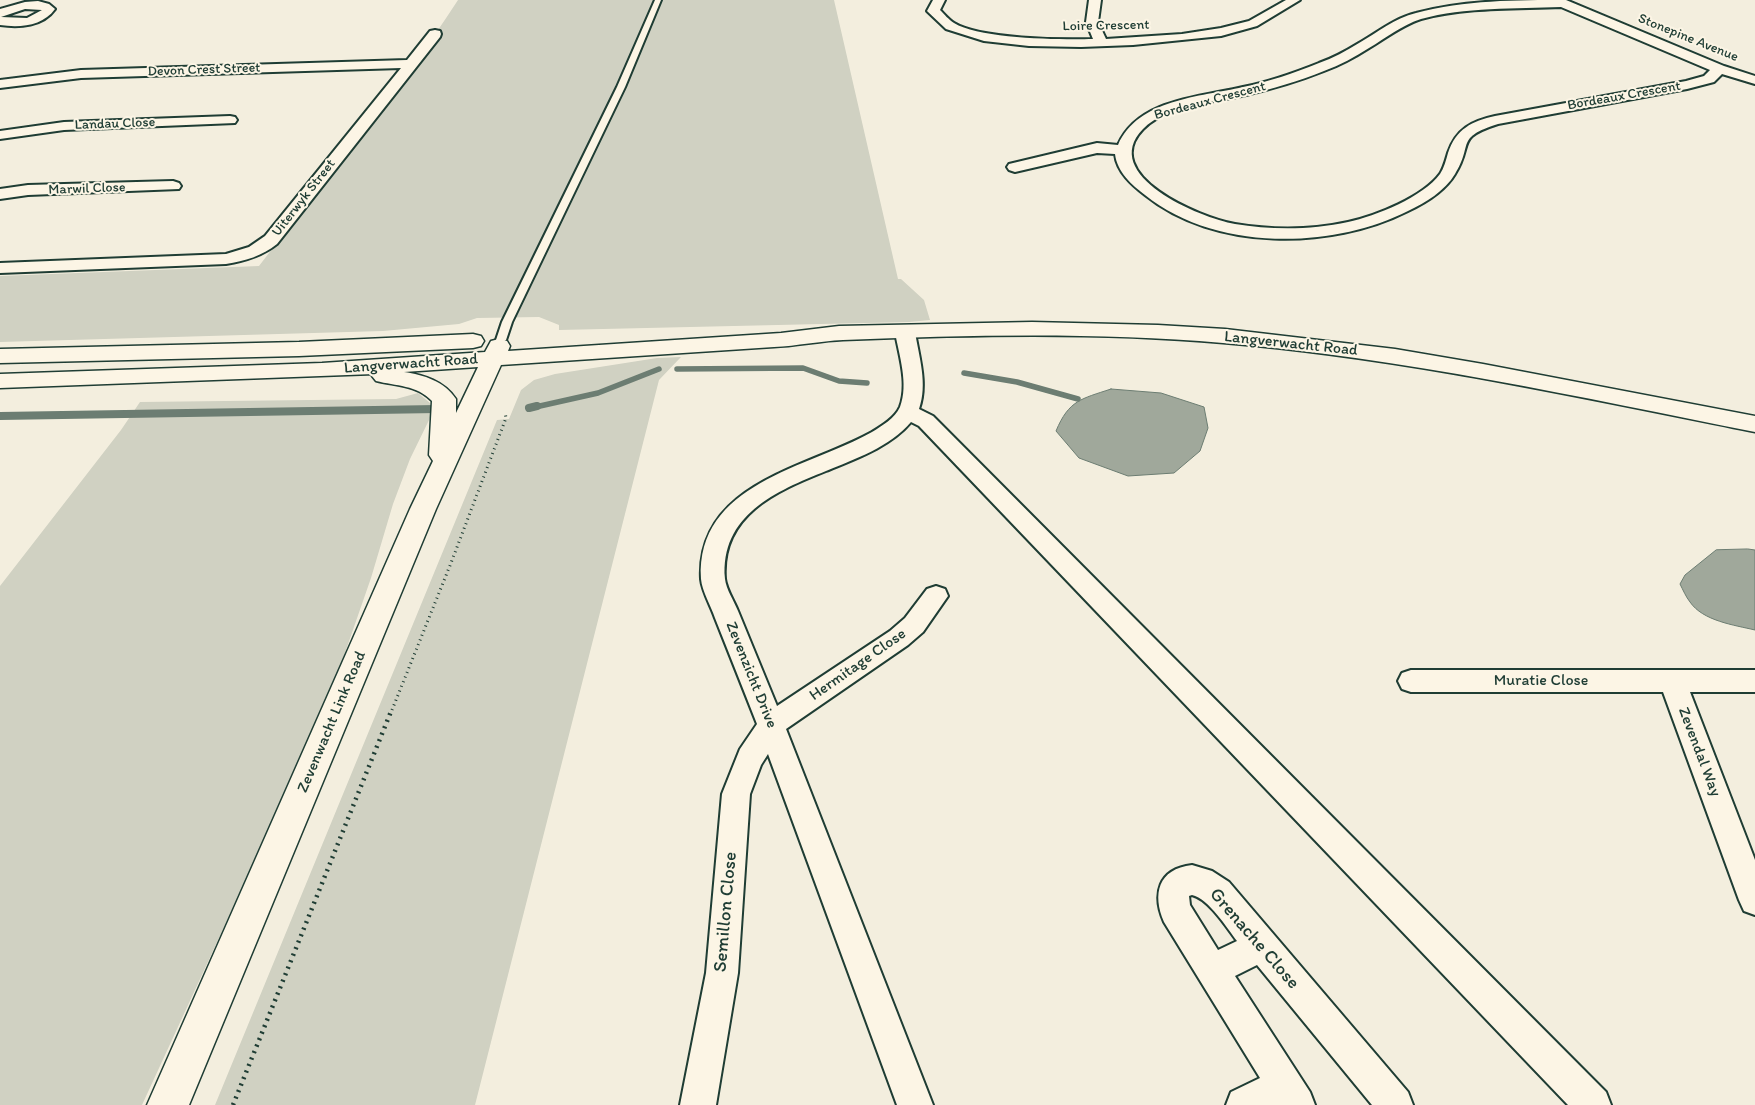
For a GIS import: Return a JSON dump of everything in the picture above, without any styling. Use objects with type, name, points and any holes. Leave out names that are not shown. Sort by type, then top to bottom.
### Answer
[{"type":"street","name":"Loire Crescent","points":[[939,0],[933,11],[945,25],[954,30],[1005,40],[1027,42],[1102,42],[1188,38],[1247,26],[1294,0]]},
{"type":"street","points":[[1094,0],[1091,19],[1095,34],[1102,42]]},
{"type":"street","name":"Stonepine Avenue","points":[[1559,2],[1719,69],[1755,80]]},
{"type":"street","name":"Bordeaux Crescent","points":[[1559,2],[1458,9],[1415,17],[1356,51],[1301,75],[1254,89],[1161,112],[1146,118],[1137,126],[1123,150],[1128,172],[1154,195],[1175,209],[1202,221],[1235,228],[1280,233],[1320,232],[1384,217],[1424,194],[1445,177],[1454,160],[1460,139],[1470,129],[1495,120],[1687,85],[1709,79],[1719,69]]},
{"type":"street","points":[[0,14],[6,9],[40,3],[49,9],[47,13],[1,35],[0,26]]},
{"type":"street","points":[[0,21],[19,22],[32,19]]},
{"type":"street","name":"Uiterwyk Street","points":[[0,268],[226,259],[264,247],[435,34]]},
{"type":"street","name":"Devon Crest Street","points":[[0,84],[81,74],[409,64]]},
{"type":"street","name":"Landau Close","points":[[0,136],[70,126],[230,120]]},
{"type":"street","points":[[0,127],[2,131],[0,136]]},
{"type":"street","points":[[1015,167],[1086,150],[1106,148],[1123,150]]},
{"type":"street","name":"Marwil Close","points":[[0,194],[28,190],[173,186]]},
{"type":"street","name":"Langverwacht Road","points":[[0,356],[299,348],[497,349],[781,340],[822,334],[1032,329],[1158,332],[1289,342],[1395,356],[1483,371],[1755,424]]},
{"type":"street","points":[[905,332],[913,384],[908,412],[926,421],[933,428],[1593,1105]]},
{"type":"street","name":"Langverwacht Road","points":[[0,381],[322,370],[497,349]]},
{"type":"street","name":"Zevenwacht Link Road","points":[[168,1105],[441,471],[497,349]]},
{"type":"street","points":[[322,370],[412,380],[436,389],[444,399],[441,471]]},
{"type":"street","name":"Zevenzicht Drive","points":[[908,412],[893,428],[876,440],[760,491],[735,512],[718,537],[714,551],[713,580],[771,725],[915,1105]]},
{"type":"street","name":"Hermitage Close","points":[[771,725],[899,638],[914,625],[936,596]]},
{"type":"street","name":"Muratie Close","points":[[1411,681],[1672,681]]},
{"type":"street","name":"Zevendal Way","points":[[1755,681],[1672,681],[1755,900]]},
{"type":"street","name":"Semillon Close","points":[[698,1105],[722,973],[736,794],[750,758],[771,725]]},
{"type":"street","name":"Grenache Close","points":[[1244,1105],[1290,1095],[1175,911],[1172,894],[1182,882],[1191,879],[1210,886],[1395,1105]]},
{"type":"street","points":[[1211,970],[1262,946]]},
{"type":"lane","points":[[497,349],[511,313],[621,87],[658,0]]},
{"type":"path","points":[[234,1105],[451,563],[506,418],[505,412]]},
{"type":"shaded area","points":[[458,0],[834,0],[898,279],[901,279],[924,300],[930,320],[559,330],[559,325],[539,317],[477,318],[459,324],[383,331],[0,342],[0,276],[259,266],[411,69]]},
{"type":"shaded area","points":[[681,357],[659,380],[475,1105],[215,1105],[497,420],[509,419],[521,390],[534,380],[555,374],[657,358]]},
{"type":"shaded area","points":[[1111,389],[1161,393],[1204,407],[1208,428],[1200,451],[1174,473],[1128,476],[1079,458],[1056,431],[1066,413],[1077,402]]},
{"type":"shaded area","points":[[418,393],[430,403],[430,418],[410,459],[393,504],[371,578],[339,670],[288,788],[142,1105],[0,1105],[0,586],[121,430],[140,402],[396,399]]},
{"type":"shaded area","points":[[1716,550],[1755,550],[1755,630],[1729,624],[1703,614],[1690,602],[1680,584],[1685,575]]},
{"type":"waterway","points":[[677,369],[803,368],[839,381],[867,383]]},
{"type":"waterway","points":[[531,408],[598,393],[659,369]]},
{"type":"waterway","points":[[964,373],[1017,382],[1078,399]]},
{"type":"waterway","points":[[529,408],[537,406]]},
{"type":"waterway","points":[[0,416],[437,409]]}]
